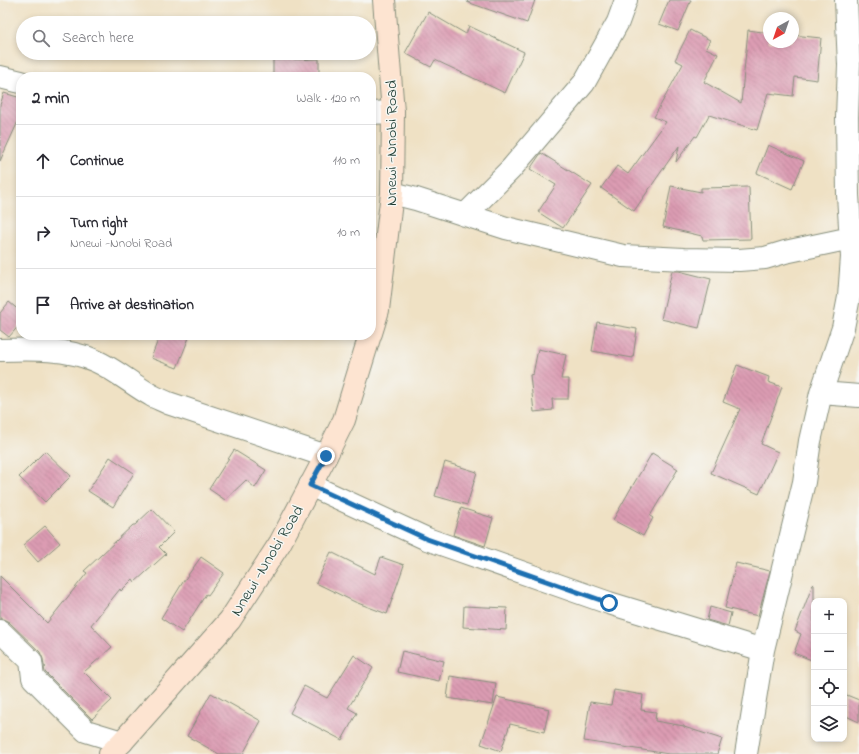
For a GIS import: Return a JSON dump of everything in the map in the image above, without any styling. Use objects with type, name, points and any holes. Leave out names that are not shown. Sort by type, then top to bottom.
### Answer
[{"type":"main road","name":"Nnewi -Nnobi Road","points":[[376,317],[392,193],[393,112],[384,0]]},
{"type":"main road","name":"Nnewi -Nnobi Road","points":[[116,748],[230,620],[280,542],[344,420],[369,340]]},
{"type":"street","points":[[465,215],[511,169],[584,83],[618,22],[626,0]]},
{"type":"street","points":[[746,754],[763,650],[804,482],[810,441],[821,393],[844,328],[849,297],[854,251],[848,195],[849,65],[846,0]]},
{"type":"street","points":[[0,77],[16,81]]},
{"type":"street","points":[[376,113],[393,112]]},
{"type":"street","points":[[392,193],[506,228],[623,256],[739,260],[765,258],[785,252],[854,251]]},
{"type":"street","points":[[0,350],[68,352],[96,361],[152,396],[168,403],[326,456]]},
{"type":"street","points":[[821,393],[859,396]]},
{"type":"street","points":[[310,485],[427,539],[609,603],[763,650]]},
{"type":"street","points":[[0,631],[31,661],[32,678],[86,731],[116,748]]},
{"type":"building","points":[[468,0],[535,0],[527,23],[467,2]]},
{"type":"building","points":[[669,0],[691,0],[678,31],[659,24]]},
{"type":"building","points":[[428,12],[466,34],[469,26],[524,52],[505,93],[435,60],[431,67],[405,53]]},
{"type":"building","points":[[690,30],[710,40],[706,48],[718,54],[704,82],[741,103],[748,30],[763,32],[763,48],[799,48],[799,36],[821,38],[817,80],[795,77],[793,96],[768,93],[757,130],[709,115],[697,137],[695,136],[676,162],[679,146],[634,211],[601,188],[617,166],[628,174],[666,122],[654,117],[683,64],[675,60]]},
{"type":"building","points":[[273,60],[319,60],[319,72],[273,72]]},
{"type":"building","points":[[4,93],[16,97],[16,126],[0,161],[0,105]]},
{"type":"building","points":[[768,145],[804,161],[792,189],[757,173]]},
{"type":"building","points":[[541,153],[592,185],[563,228],[538,212],[556,185],[530,169]]},
{"type":"building","points":[[671,186],[701,192],[701,188],[749,187],[751,239],[703,240],[702,236],[663,227]]},
{"type":"building","points":[[672,271],[679,271],[711,279],[699,328],[661,319]]},
{"type":"building","points":[[9,302],[16,308],[16,329],[9,337],[0,330],[0,313]]},
{"type":"building","points":[[597,322],[637,329],[633,358],[592,351]]},
{"type":"building","points":[[158,340],[188,340],[177,368],[151,358]]},
{"type":"building","points":[[538,349],[566,355],[561,379],[569,379],[568,399],[552,399],[553,410],[534,412],[530,375],[533,374]]},
{"type":"building","points":[[737,365],[769,377],[768,382],[782,387],[761,444],[778,452],[759,494],[711,473],[740,409],[723,402]]},
{"type":"building","points":[[234,450],[266,470],[255,488],[246,480],[225,500],[209,489]]},
{"type":"building","points":[[45,451],[71,476],[45,502],[19,477]]},
{"type":"building","points":[[652,453],[678,469],[650,516],[653,518],[643,536],[613,520]]},
{"type":"building","points":[[110,457],[134,473],[113,507],[88,491]]},
{"type":"building","points":[[445,462],[477,472],[467,505],[435,496]]},
{"type":"building","points":[[461,508],[493,518],[485,546],[453,535]]},
{"type":"building","points":[[152,509],[174,532],[159,547],[166,554],[135,582],[133,579],[121,591],[120,589],[91,625],[112,647],[84,672],[112,700],[92,719],[45,672],[44,668],[46,667],[44,666],[40,652],[9,622],[0,619],[0,576],[47,623],[87,573],[84,571]]},
{"type":"building","points":[[45,526],[60,543],[38,562],[23,545]]},
{"type":"building","points":[[331,552],[375,574],[381,557],[404,565],[387,614],[355,602],[316,583]]},
{"type":"building","points":[[201,557],[224,573],[208,595],[206,594],[182,632],[161,618],[183,582]]},
{"type":"building","points":[[736,563],[770,571],[758,616],[725,608]]},
{"type":"building","points":[[813,584],[814,598],[811,598],[811,660],[794,653],[801,634],[795,631]]},
{"type":"building","points":[[464,606],[507,608],[506,630],[463,627]]},
{"type":"building","points":[[710,607],[731,613],[728,626],[707,620]]},
{"type":"building","points":[[402,651],[444,661],[439,681],[397,672]]},
{"type":"building","points":[[354,655],[373,668],[348,708],[357,713],[342,740],[290,713],[304,686],[327,698]]},
{"type":"building","points":[[450,676],[496,683],[493,705],[447,698]]},
{"type":"building","points":[[614,690],[643,695],[641,710],[656,712],[655,721],[684,726],[722,739],[717,754],[669,754],[584,741],[590,702],[611,705]]},
{"type":"building","points":[[211,693],[261,721],[243,754],[219,754],[187,736]]},
{"type":"building","points":[[847,695],[859,700],[859,722],[847,716]]},
{"type":"building","points":[[497,697],[549,709],[544,732],[510,724],[501,751],[481,744]]},
{"type":"route","points":[[326,456],[310,485],[427,539],[609,603]]}]
